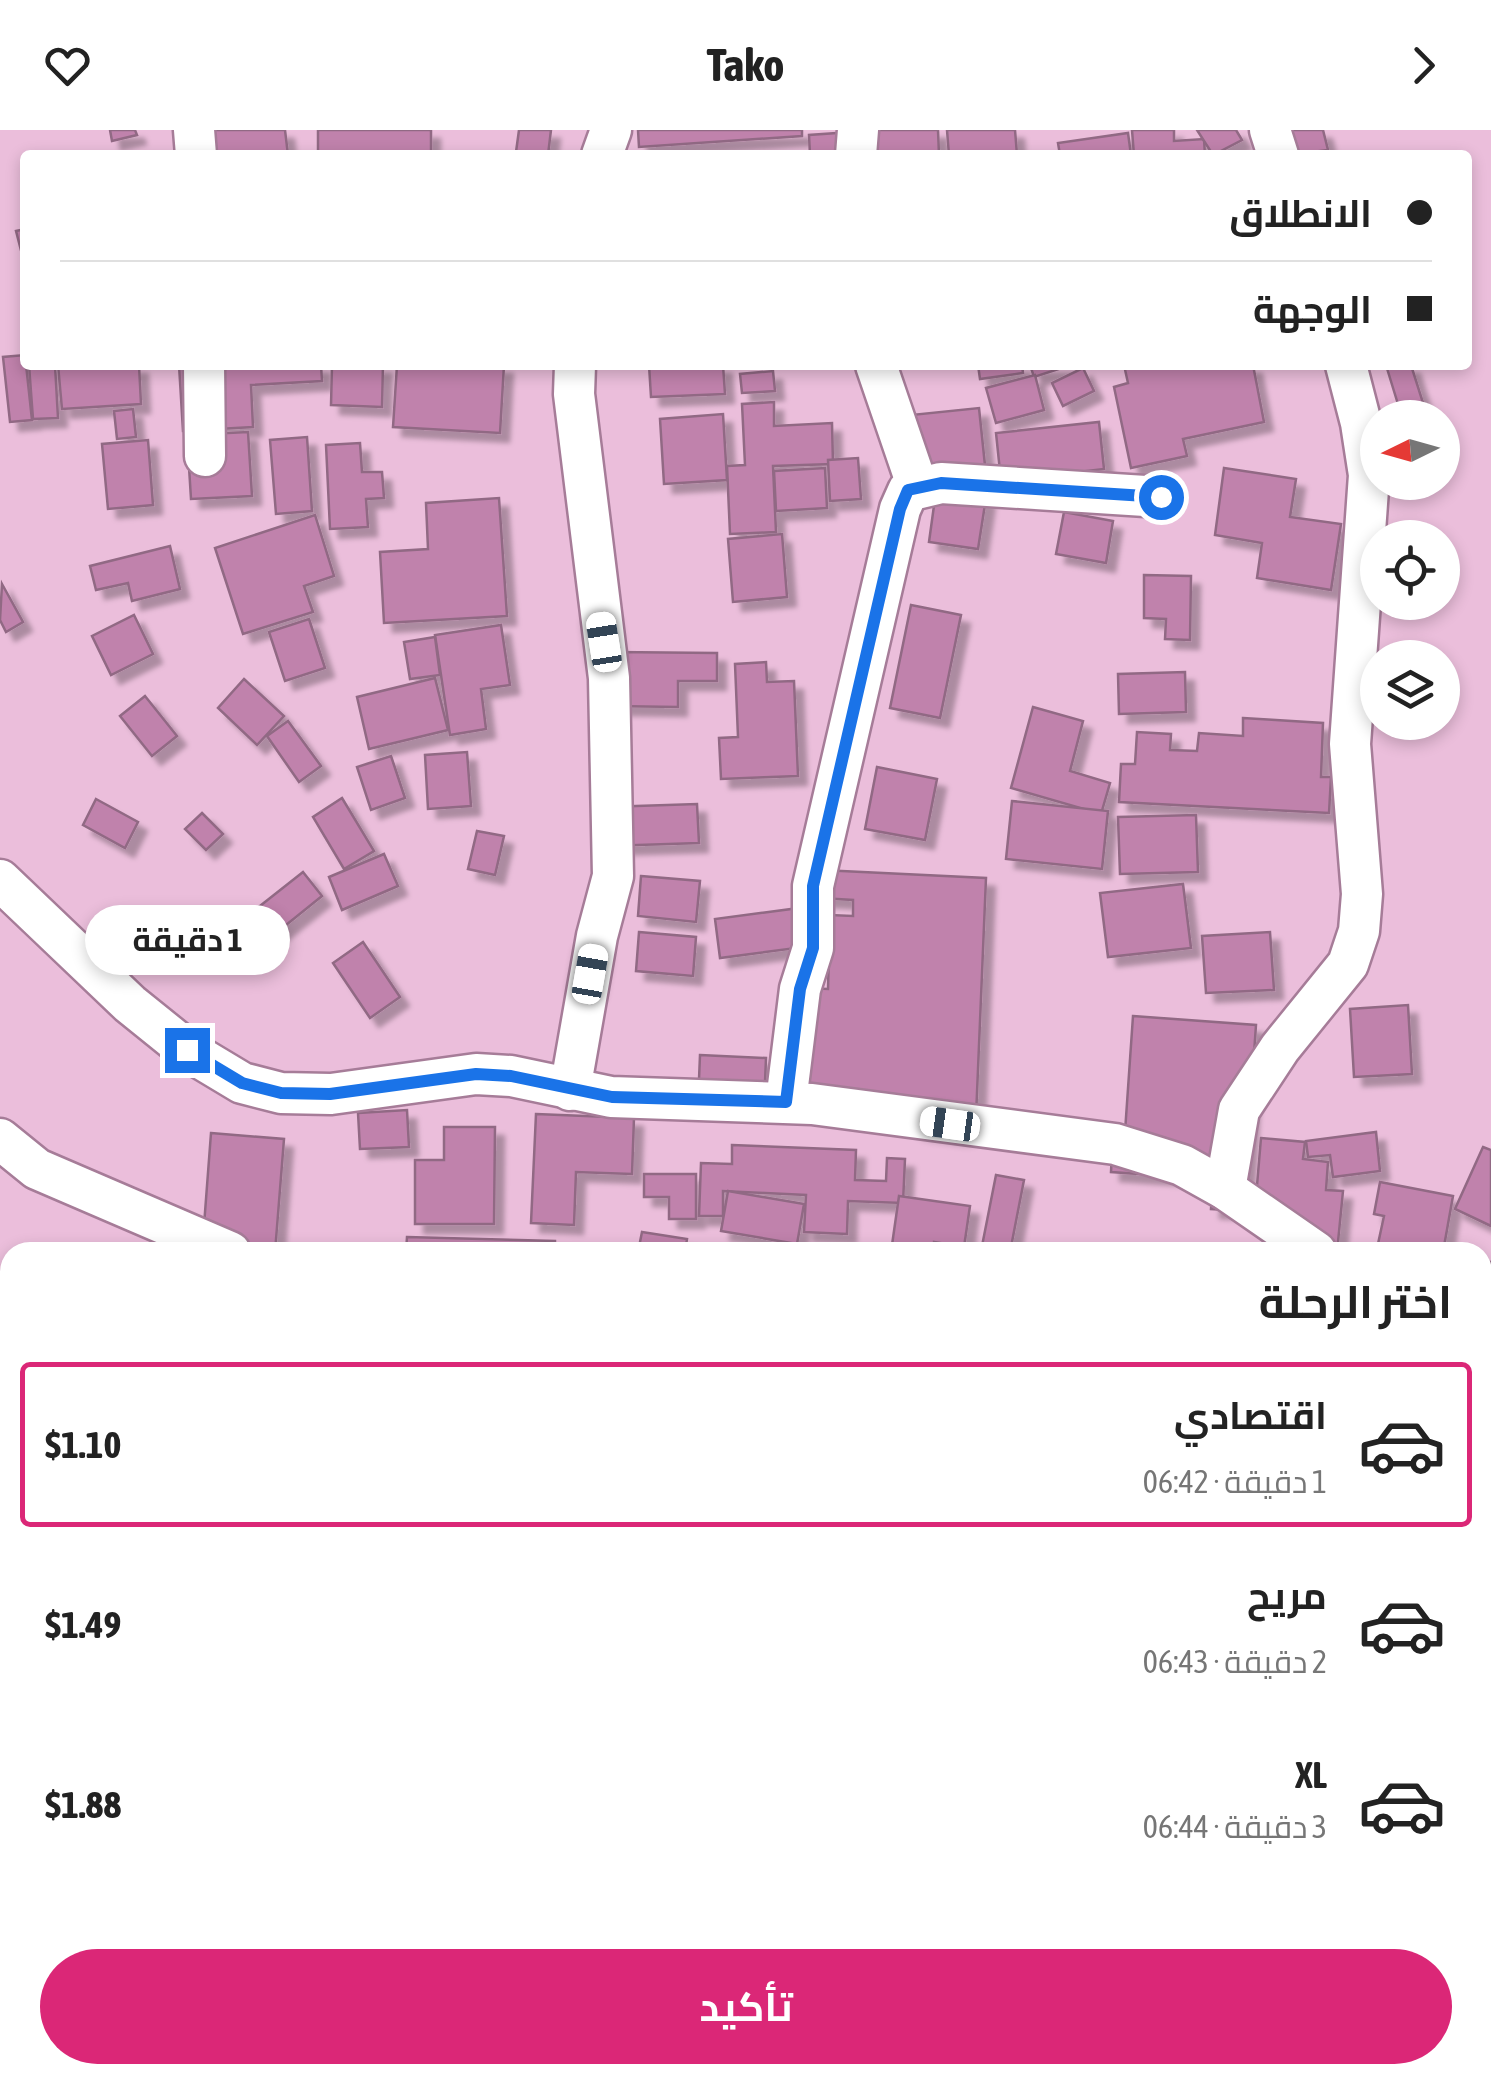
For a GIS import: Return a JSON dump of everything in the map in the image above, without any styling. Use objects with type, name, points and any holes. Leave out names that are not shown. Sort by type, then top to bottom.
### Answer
[{"type":"street","points":[[204,370],[205,456]]},
{"type":"street","points":[[570,1090],[597,936],[613,876],[609,678],[580,454],[576,370]]},
{"type":"street","points":[[878,370],[916,485]]},
{"type":"street","points":[[1225,1189],[1239,1110],[1280,1048],[1348,964],[1359,931],[1362,894],[1350,744],[1369,475],[1362,422],[1347,370]]},
{"type":"street","points":[[786,1102],[800,989],[813,948],[813,886],[900,509],[908,490],[916,485],[1161,497]]},
{"type":"street","points":[[0,880],[130,1004],[187,1050],[242,1083],[281,1093],[330,1094],[476,1074],[511,1076],[612,1097],[786,1102],[1115,1144],[1182,1165],[1225,1189],[1302,1242]]},
{"type":"street","points":[[0,1140],[37,1169],[207,1242]]},
{"type":"building","points":[[110,130],[135,130],[137,135],[112,141]]},
{"type":"building","points":[[189,130],[285,130],[287,150],[191,150]]},
{"type":"building","points":[[318,130],[431,130],[431,150],[318,150]]},
{"type":"building","points":[[519,130],[551,130],[549,150],[516,150]]},
{"type":"building","points":[[638,130],[802,130],[802,136],[639,147]]},
{"type":"building","points":[[938,130],[939,150],[810,150],[809,135]]},
{"type":"building","points":[[947,130],[1015,130],[1017,150],[949,150]]},
{"type":"building","points":[[1132,130],[1174,130],[1174,141],[1204,139],[1205,150],[1134,150]]},
{"type":"building","points":[[1197,130],[1236,130],[1242,140],[1223,150],[1210,150]]},
{"type":"building","points":[[1282,130],[1323,130],[1328,150],[1288,150]]},
{"type":"building","points":[[1128,133],[1130,150],[1059,150],[1058,143]]},
{"type":"building","points":[[20,355],[20,370],[27,370],[32,420],[10,422],[3,357]]},
{"type":"building","points":[[29,370],[55,370],[58,418],[33,419]]},
{"type":"building","points":[[58,370],[139,370],[141,404],[62,409]]},
{"type":"building","points":[[179,370],[321,370],[322,381],[251,385],[253,427],[183,431]]},
{"type":"building","points":[[332,370],[383,370],[382,407],[331,405]]},
{"type":"building","points":[[397,370],[504,370],[500,433],[393,427]]},
{"type":"building","points":[[649,370],[723,370],[725,394],[651,397]]},
{"type":"building","points":[[979,370],[1023,370],[1023,373],[980,379]]},
{"type":"building","points":[[1032,370],[1056,370],[1034,377]]},
{"type":"building","points":[[1084,370],[1094,391],[1063,406],[1052,383]]},
{"type":"building","points":[[1125,370],[1254,370],[1264,422],[1183,439],[1187,456],[1131,468],[1114,387],[1128,383]]},
{"type":"building","points":[[1388,370],[1413,370],[1422,400],[1397,400]]},
{"type":"building","points":[[773,371],[775,391],[742,393],[740,374]]},
{"type":"building","points":[[1035,375],[1044,410],[996,423],[986,388]]},
{"type":"building","points":[[774,402],[774,426],[832,423],[833,464],[773,466],[776,532],[730,534],[727,466],[745,465],[742,404]]},
{"type":"building","points":[[979,408],[986,475],[918,483],[911,415]]},
{"type":"building","points":[[133,409],[136,437],[117,439],[114,411]]},
{"type":"building","points":[[723,414],[727,480],[664,484],[660,419]]},
{"type":"building","points":[[1099,422],[1104,469],[1001,481],[996,433]]},
{"type":"building","points":[[248,432],[252,496],[191,499],[187,435]]},
{"type":"building","points":[[307,437],[312,511],[276,514],[270,440]]},
{"type":"building","points":[[148,440],[153,505],[108,509],[102,444]]},
{"type":"building","points":[[360,443],[362,472],[382,472],[384,498],[366,499],[368,527],[330,529],[326,445]]},
{"type":"building","points":[[858,458],[861,499],[830,501],[828,460]]},
{"type":"building","points":[[825,468],[827,508],[776,511],[774,471]]},
{"type":"building","points":[[1224,468],[1296,479],[1290,517],[1341,524],[1331,590],[1257,578],[1262,543],[1215,535]]},
{"type":"building","points":[[936,491],[986,498],[978,549],[929,542]]},
{"type":"building","points":[[499,498],[507,616],[384,623],[380,552],[428,549],[426,503]]},
{"type":"building","points":[[1064,512],[1113,521],[1106,563],[1056,554]]},
{"type":"building","points":[[315,515],[334,576],[304,586],[313,612],[243,634],[215,548]]},
{"type":"building","points":[[782,534],[787,597],[733,602],[728,539]]},
{"type":"building","points":[[170,546],[180,589],[132,601],[128,583],[96,590],[90,566]]},
{"type":"building","points":[[1144,575],[1191,576],[1190,640],[1165,639],[1166,619],[1144,618]]},
{"type":"building","points":[[2,584],[23,622],[6,632],[0,620]]},
{"type":"building","points":[[911,605],[961,615],[940,718],[890,708]]},
{"type":"building","points":[[134,615],[153,654],[111,675],[92,636]]},
{"type":"building","points":[[309,619],[325,668],[285,681],[269,632]]},
{"type":"building","points":[[501,625],[510,685],[481,689],[486,729],[450,735],[435,635]]},
{"type":"building","points":[[435,637],[440,675],[410,679],[404,642]]},
{"type":"building","points":[[613,652],[717,653],[717,681],[678,681],[678,707],[613,706]]},
{"type":"building","points":[[766,662],[767,682],[794,681],[798,776],[721,779],[719,738],[738,737],[735,664]]},
{"type":"building","points":[[1185,672],[1186,712],[1119,714],[1118,674]]},
{"type":"building","points":[[435,678],[448,730],[369,749],[357,697]]},
{"type":"building","points":[[244,679],[284,716],[257,745],[218,708]]},
{"type":"building","points":[[145,696],[177,736],[152,756],[120,716]]},
{"type":"building","points":[[1033,707],[1083,721],[1070,771],[1110,783],[1101,814],[1011,788]]},
{"type":"building","points":[[1243,718],[1323,723],[1321,777],[1331,777],[1329,813],[1119,802],[1121,764],[1135,764],[1137,732],[1171,734],[1170,750],[1197,751],[1199,733],[1243,736]]},
{"type":"building","points":[[288,721],[321,766],[299,782],[267,736]]},
{"type":"building","points":[[467,752],[471,806],[428,809],[425,755]]},
{"type":"building","points":[[391,756],[405,798],[371,810],[357,767]]},
{"type":"building","points":[[877,767],[937,779],[925,840],[865,829]]},
{"type":"building","points":[[342,798],[374,851],[344,869],[313,817]]},
{"type":"building","points":[[96,799],[138,822],[125,848],[83,825]]},
{"type":"building","points":[[1012,801],[1108,811],[1102,869],[1006,859]]},
{"type":"building","points":[[697,804],[699,843],[607,846],[606,807]]},
{"type":"building","points":[[202,813],[223,834],[206,850],[185,829]]},
{"type":"building","points":[[1196,815],[1198,872],[1120,874],[1118,817]]},
{"type":"building","points":[[477,831],[504,836],[495,875],[468,869]]},
{"type":"building","points":[[384,854],[398,886],[342,910],[329,877]]},
{"type":"building","points":[[821,870],[986,878],[976,1117],[801,1110],[806,988],[828,989],[830,915],[853,916],[853,900],[820,898]]},
{"type":"building","points":[[303,872],[322,896],[265,942],[246,917]]},
{"type":"building","points":[[641,876],[700,881],[696,922],[638,916]]},
{"type":"building","points":[[1183,884],[1191,948],[1108,957],[1100,893]]},
{"type":"building","points":[[799,908],[804,947],[720,958],[715,919]]},
{"type":"building","points":[[639,932],[696,937],[693,976],[636,971]]},
{"type":"building","points":[[1270,932],[1274,990],[1206,993],[1202,936]]},
{"type":"building","points":[[363,942],[400,997],[370,1018],[333,963]]},
{"type":"building","points":[[1408,1005],[1412,1074],[1354,1077],[1350,1009]]},
{"type":"building","points":[[1133,1016],[1256,1025],[1243,1211],[1211,1209],[1213,1179],[1111,1172],[1113,1132],[1125,1132]]},
{"type":"building","points":[[700,1055],[766,1058],[764,1106],[698,1104]]},
{"type":"building","points":[[407,1110],[409,1147],[360,1149],[358,1113]]},
{"type":"building","points":[[536,1114],[634,1118],[632,1174],[576,1172],[574,1225],[531,1223]]},
{"type":"building","points":[[444,1127],[495,1127],[494,1224],[415,1224],[415,1160],[444,1160]]},
{"type":"building","points":[[1376,1132],[1380,1171],[1333,1177],[1330,1155],[1308,1157],[1306,1141]]},
{"type":"building","points":[[211,1133],[284,1139],[276,1242],[203,1242]]},
{"type":"building","points":[[1261,1138],[1305,1142],[1303,1159],[1328,1162],[1326,1190],[1343,1191],[1338,1242],[1280,1242],[1281,1224],[1254,1221]]},
{"type":"building","points":[[732,1145],[856,1150],[855,1180],[886,1181],[887,1158],[905,1159],[903,1203],[848,1201],[847,1234],[804,1232],[806,1195],[723,1191],[723,1216],[699,1216],[701,1163],[732,1164]]},
{"type":"building","points":[[1483,1147],[1491,1150],[1491,1226],[1455,1209]]},
{"type":"building","points":[[644,1174],[696,1174],[696,1219],[669,1219],[669,1197],[644,1197]]},
{"type":"building","points":[[996,1175],[1024,1180],[1012,1242],[983,1242]]},
{"type":"building","points":[[1380,1182],[1453,1196],[1445,1242],[1378,1242],[1384,1216],[1374,1214]]},
{"type":"building","points":[[728,1191],[804,1204],[797,1242],[721,1231]]},
{"type":"building","points":[[899,1196],[970,1206],[965,1242],[892,1242]]},
{"type":"building","points":[[642,1232],[687,1239],[687,1242],[640,1242]]},
{"type":"building","points":[[407,1237],[555,1241],[555,1242],[407,1242]]},
{"type":"route","points":[[187,1050],[242,1083],[281,1093],[330,1094],[476,1074],[511,1076],[612,1097],[786,1102],[800,989],[813,948],[813,886],[863,663],[908,490],[916,485],[941,483],[1161,497]]}]
